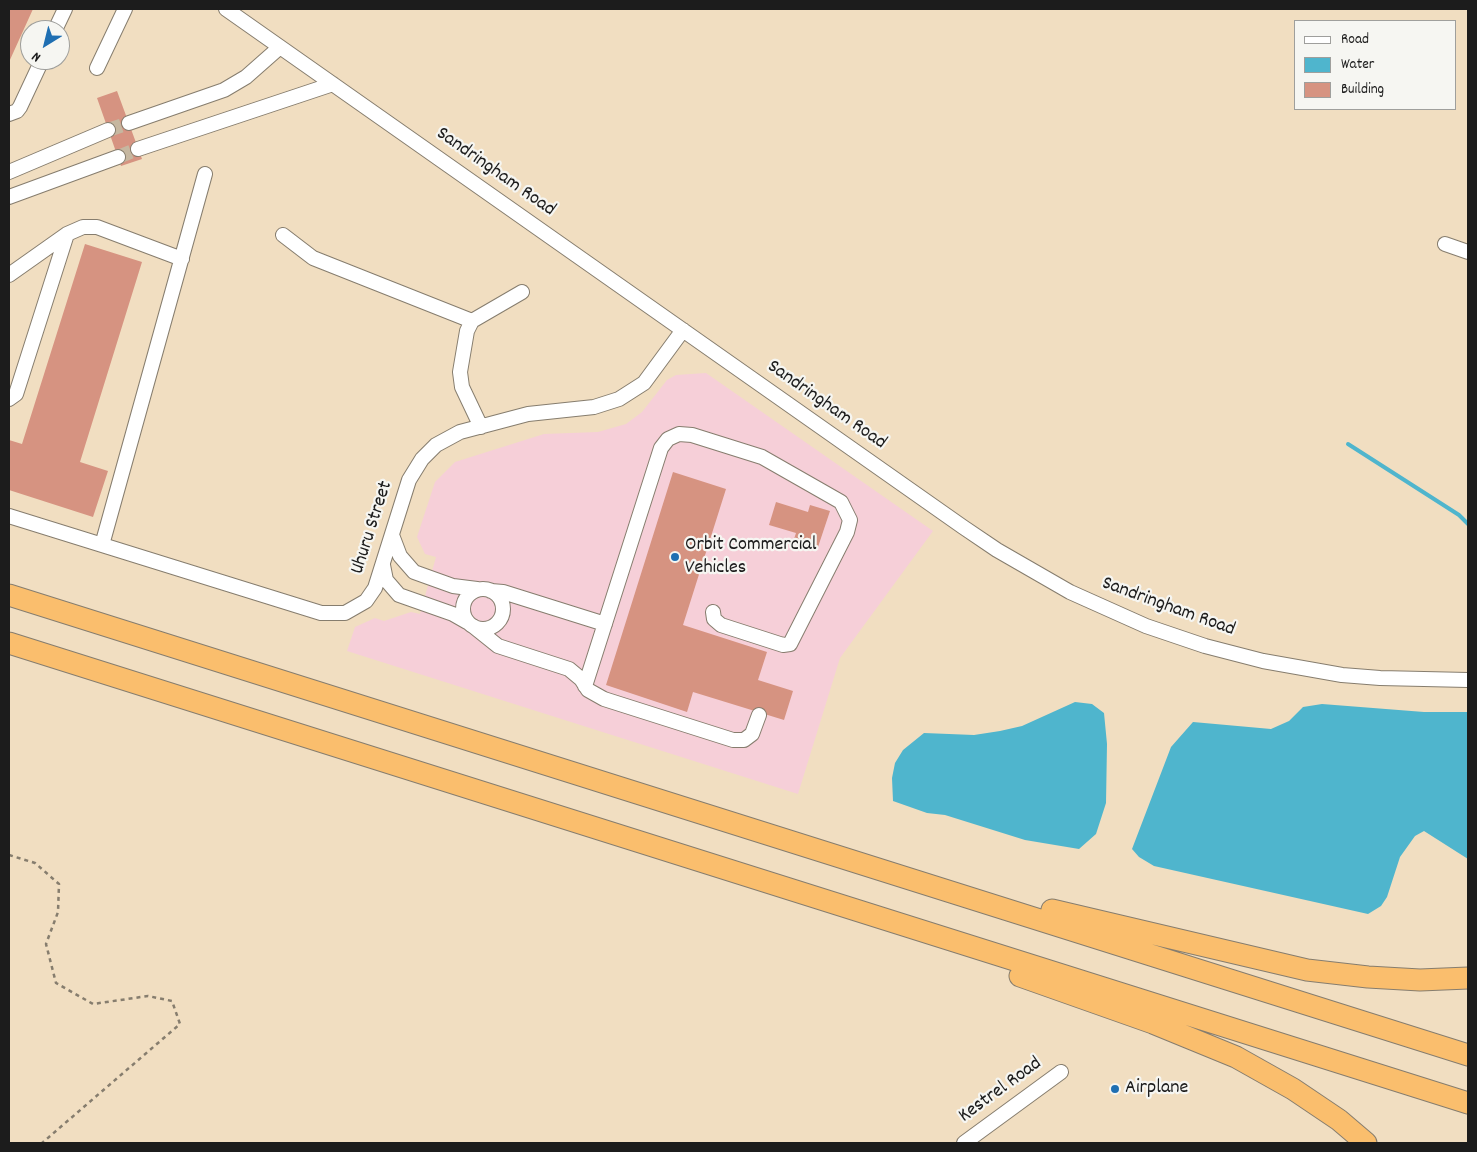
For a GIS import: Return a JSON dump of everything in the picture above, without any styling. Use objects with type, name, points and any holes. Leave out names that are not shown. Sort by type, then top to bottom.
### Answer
[{"type":"highway","points":[[9,595],[1468,1055]]},
{"type":"highway","points":[[9,644],[1468,1103]]},
{"type":"highway","points":[[784,839],[1074,915],[1307,970],[1368,978],[1420,980],[1468,978]]},
{"type":"highway","points":[[743,875],[1153,1023],[1236,1057],[1293,1089],[1339,1120],[1366,1143]]},
{"type":"street","points":[[97,68],[125,9]]},
{"type":"street","name":"Sandringham Road","points":[[226,9],[997,550],[1070,592],[1108,610],[1185,640],[1271,663],[1342,675],[1468,680]]},
{"type":"street","points":[[129,123],[224,90],[246,77],[280,47]]},
{"type":"street","points":[[9,114],[17,112],[37,70]]},
{"type":"street","points":[[138,149],[333,84]]},
{"type":"street","points":[[9,172],[108,130]]},
{"type":"street","points":[[9,197],[118,157]]},
{"type":"street","points":[[102,545],[205,174]]},
{"type":"street","points":[[9,275],[67,234],[83,227],[97,227],[182,259]]},
{"type":"street","points":[[9,399],[16,394],[67,234]]},
{"type":"street","points":[[283,235],[313,258],[472,320]]},
{"type":"street","points":[[1445,244],[1468,252]]},
{"type":"street","points":[[480,427],[462,387],[460,372],[467,331],[472,320],[522,292]]},
{"type":"street","name":"Uhuru Street","points":[[9,516],[329,614],[353,610],[366,601],[376,588],[409,480],[422,458],[443,440],[480,427],[541,411],[594,407],[619,399],[644,383],[684,330]]},
{"type":"street","points":[[585,686],[661,448],[668,439],[679,434],[692,435],[762,458],[841,502],[850,520],[847,532],[790,644],[783,645],[720,625],[714,619],[713,612]]},
{"type":"street","points":[[392,535],[400,556],[414,572],[454,586],[503,592],[605,624]]},
{"type":"street","points":[[383,564],[386,580],[399,595],[453,614],[470,624],[498,646],[569,669],[585,686],[604,699],[733,740],[744,740],[752,734],[759,715]]},
{"type":"street","points":[[484,590],[501,601],[502,608],[498,621],[486,628],[470,624],[462,609],[472,592],[484,590]]},
{"type":"street","name":"Kestrel Road","points":[[964,1143],[1061,1072]]},
{"type":"path","points":[[9,855],[35,863],[59,884],[58,912],[46,944],[56,983],[93,1004],[148,996],[172,1001],[180,1024],[42,1143]]},
{"type":"shaded area","points":[[706,373],[933,531],[840,658],[798,794],[347,651],[355,627],[375,618],[384,621],[411,612],[420,614],[436,557],[425,554],[417,537],[435,482],[455,462],[544,434],[598,432],[626,424],[642,412],[667,380],[676,375]]},
{"type":"water","points":[[1075,702],[1092,704],[1104,713],[1107,744],[1106,803],[1096,834],[1079,849],[1025,840],[945,815],[927,813],[893,801],[892,778],[895,763],[903,750],[924,733],[974,735],[1000,731],[1022,726]]},
{"type":"water","points":[[1322,704],[1424,712],[1468,712],[1468,859],[1424,831],[1415,836],[1400,857],[1387,897],[1381,906],[1368,914],[1154,866],[1139,857],[1132,849],[1171,747],[1193,722],[1271,729],[1289,721],[1303,707]]},
{"type":"building","points":[[9,9],[33,9],[28,20],[20,20],[20,38],[9,62]]},
{"type":"building","points":[[117,91],[142,159],[121,166],[97,98]]},
{"type":"building","points":[[85,244],[142,262],[80,462],[108,471],[93,517],[9,490],[9,440],[22,444]]},
{"type":"building","name":"Orbit Commercial Vehicles","points":[[673,472],[726,489],[683,625],[767,652],[758,680],[793,691],[784,720],[693,692],[687,712],[606,685]]},
{"type":"building","points":[[776,502],[808,512],[810,505],[830,511],[818,547],[794,539],[796,533],[769,525]]},
{"type":"waterway","points":[[1348,444],[1459,515],[1468,524]]},
{"type":"tunnel","points":[[108,130],[129,123]]},
{"type":"tunnel","points":[[118,157],[138,149]]},
{"type":"place","name":"Orbit Commercial Vehicles","points":[[675,557]]},
{"type":"place","name":"Airplane","points":[[1115,1089]]}]
